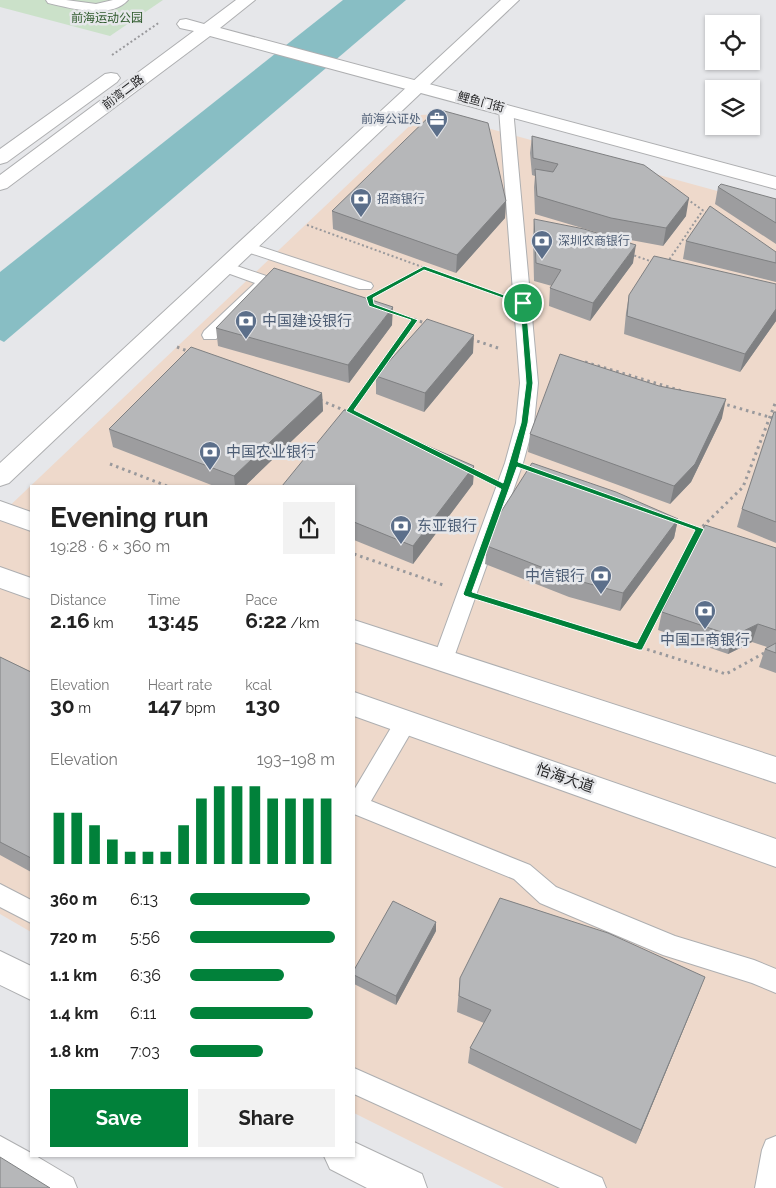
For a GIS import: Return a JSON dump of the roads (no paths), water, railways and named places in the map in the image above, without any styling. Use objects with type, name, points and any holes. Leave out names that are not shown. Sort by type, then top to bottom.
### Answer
[{"type":"street","name":"前湾二路","points":[[0,184],[205,21],[247,0]]},
{"type":"street","points":[[0,477],[511,0]]},
{"type":"street","name":"鲤鱼门街","points":[[179,29],[205,21],[249,40],[776,183]]},
{"type":"street","name":"前湾二路","points":[[0,158],[127,66]]},
{"type":"street","points":[[0,510],[30,522]]},
{"type":"street","points":[[0,577],[30,589]]},
{"type":"street","points":[[355,631],[776,770]]},
{"type":"street","name":"怡海大道","points":[[355,704],[776,853]]},
{"type":"street","points":[[0,967],[30,983]]},
{"type":"street","points":[[346,1157],[408,1188]]},
{"type":"lane","points":[[52,0],[82,8],[97,8],[110,6],[122,0]]},
{"type":"lane","points":[[443,660],[514,463],[525,423],[529,383],[528,358],[506,109]]},
{"type":"lane","points":[[246,247],[365,286]]},
{"type":"lane","points":[[210,335],[266,281],[225,267]]},
{"type":"lane","points":[[406,722],[355,805],[522,872],[548,895],[672,947],[754,972],[776,981]]},
{"type":"lane","points":[[0,895],[30,911]]},
{"type":"lane","points":[[355,1081],[592,1188]]},
{"type":"lane","points":[[0,1150],[63,1188]]},
{"type":"lane","points":[[769,1188],[776,1150]]},
{"type":"water","points":[[343,0],[406,0],[4,342],[0,340],[0,272]]},
{"type":"place","name":"前海公证处","points":[[437,138]]},
{"type":"place","name":"招商银行","points":[[361,218]]},
{"type":"place","name":"深圳农商银行","points":[[542,260]]},
{"type":"place","name":"中国建设银行","points":[[246,340]]},
{"type":"place","name":"中国农业银行","points":[[210,471]]},
{"type":"place","name":"东亚银行","points":[[401,545]]},
{"type":"place","name":"中信银行","points":[[601,595]]},
{"type":"place","name":"中国工商银行","points":[[705,630]]},
{"type":"park label","name":"前海运动公园","points":[[107,18]]}]
